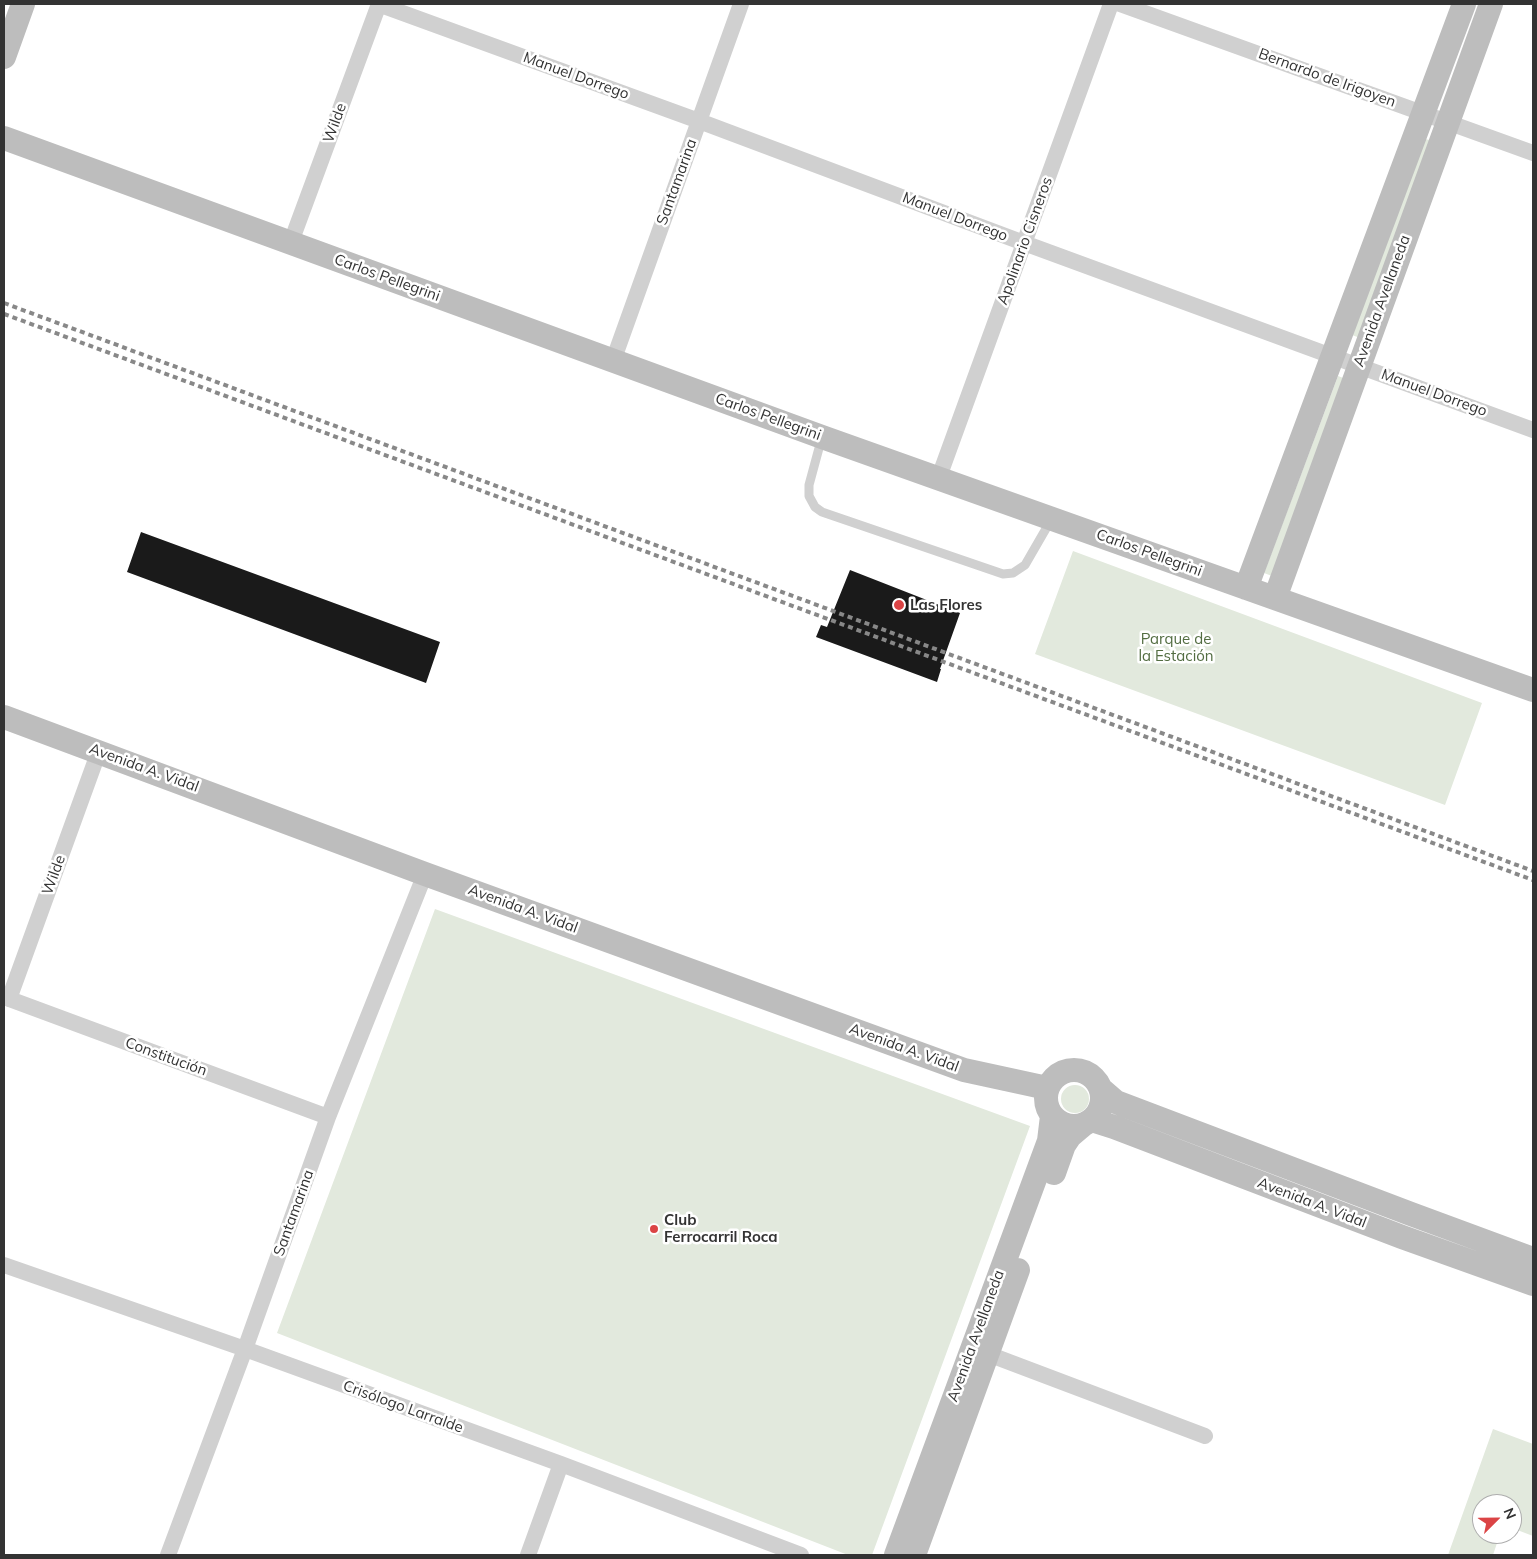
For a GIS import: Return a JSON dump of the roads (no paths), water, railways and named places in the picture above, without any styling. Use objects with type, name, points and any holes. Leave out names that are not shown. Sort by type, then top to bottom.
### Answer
[{"type":"street","points":[[4,57],[23,4]]},
{"type":"street","name":"Manuel Dorrego","points":[[378,4],[1533,430]]},
{"type":"street","name":"Wilde","points":[[292,242],[378,4]]},
{"type":"street","name":"Santamarina","points":[[613,361],[741,4]]},
{"type":"street","name":"Apolinario Cisneros","points":[[939,477],[1111,4]]},
{"type":"street","name":"Bernardo de Irigoyen","points":[[1120,4],[1533,153]]},
{"type":"street","name":"Avenida Avellaneda","points":[[1246,588],[1464,4]]},
{"type":"street","name":"Avenida Avellaneda","points":[[1275,598],[1491,4]]},
{"type":"street","name":"Carlos Pellegrini","points":[[4,138],[822,437],[939,477],[1533,690]]},
{"type":"street","name":"Avenida A. Vidal","points":[[4,717],[426,874],[964,1070],[1047,1088]]},
{"type":"street","name":"Wilde","points":[[7,998],[99,751]]},
{"type":"street","name":"Santamarina","points":[[168,1555],[245,1349],[328,1117],[426,874]]},
{"type":"street","name":"Constitución","points":[[7,998],[328,1117]]},
{"type":"street","points":[[1074,1069],[1091,1075],[1101,1089],[1102,1098],[1098,1114],[1087,1123],[1074,1126],[1058,1122],[1047,1107],[1047,1088],[1058,1074],[1066,1070],[1074,1069]]},
{"type":"street","name":"Avenida A. Vidal","points":[[1101,1089],[1116,1102],[1533,1259]]},
{"type":"street","name":"Avenida Avellaneda","points":[[914,1555],[1049,1141],[1052,1116]]},
{"type":"street","name":"Avenida Avellaneda","points":[[896,1555],[1064,1145],[1070,1136],[1087,1123]]},
{"type":"street","name":"Avenida A. Vidal","points":[[1087,1123],[1114,1127],[1402,1237],[1533,1284]]},
{"type":"street","points":[[1402,1237],[1411,1214]]},
{"type":"street","name":"Crisólogo Larralde","points":[[4,1265],[245,1349],[561,1464],[801,1555]]},
{"type":"street","points":[[980,1352],[1205,1436]]},
{"type":"street","points":[[528,1555],[561,1464]]},
{"type":"lane","points":[[822,437],[809,485],[809,496],[815,507],[822,512],[1003,574],[1013,572],[1025,565],[1053,518]]},
{"type":"railway","points":[[4,303],[1533,871]]},
{"type":"railway","points":[[4,314],[1533,880]]},
{"type":"place","name":"Las Flores","points":[[899,605]]},
{"type":"place","name":"Club Ferrocarril Roca","points":[[654,1229]]},
{"type":"park label","name":"Parque de la Estación","points":[[1176,648]]}]
